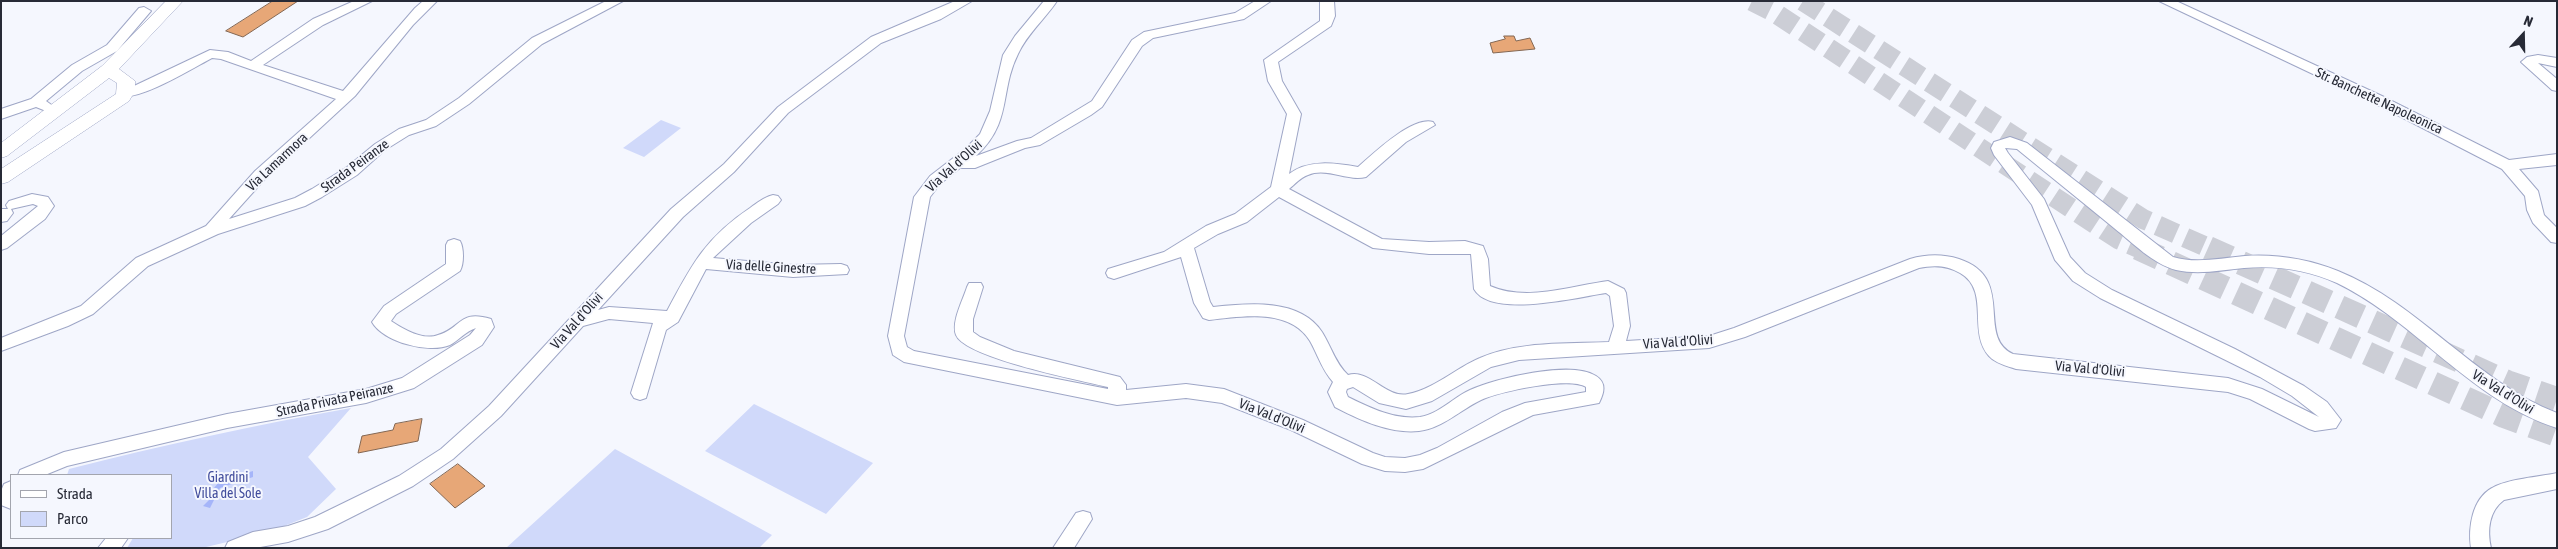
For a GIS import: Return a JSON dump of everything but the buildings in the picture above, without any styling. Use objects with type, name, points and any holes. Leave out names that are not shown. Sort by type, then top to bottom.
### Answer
[{"type":"main road","points":[[1,152],[57,111],[108,70],[175,1]]},
{"type":"main road","points":[[108,70],[116,93],[125,93]]},
{"type":"main road","points":[[1,178],[114,104],[125,93]]},
{"type":"street","points":[[252,66],[318,22],[366,1]]},
{"type":"street","name":"Via Lamarmora","points":[[212,230],[223,215],[260,176],[346,97],[413,15],[431,1]]},
{"type":"street","name":"Strada Peiranze","points":[[1,345],[62,322],[87,310],[142,262],[212,230],[300,202],[317,193],[352,172],[380,147],[404,132],[431,122],[464,101],[537,41],[617,1]]},
{"type":"street","name":"Via Val d'Olivi","points":[[235,548],[253,540],[288,534],[321,523],[406,481],[431,465],[481,425],[677,213],[729,168],[783,110],[876,40],[936,16],[966,1]]},
{"type":"street","name":"Via Val d'Olivi","points":[[1052,1],[1014,49],[1007,62],[989,132],[978,146],[930,185],[922,197],[896,336],[899,350],[903,354],[920,360],[1117,398],[1186,391],[1224,396],[1297,424],[1368,458],[1385,464],[1405,465],[1423,462],[1443,453],[1508,417],[1531,408],[1594,398],[1595,386],[1584,377],[1574,376],[1532,381],[1484,392],[1433,420],[1404,424],[1372,415],[1341,402],[1337,392],[1345,382],[1360,382],[1385,398],[1406,402],[1426,396],[1486,362],[1498,358],[1519,354],[1618,346],[1690,344],[1723,339],[1916,263],[1936,259],[1964,267],[1980,283],[1986,299],[1988,337],[1992,348],[2008,360],[2228,384],[2256,394],[2315,424],[2330,423],[2332,420],[2326,410],[2279,380],[2106,294],[2079,277],[2058,251],[2039,203],[2001,155],[1998,148],[1999,145],[2010,142],[2022,146],[2167,261],[2195,268],[2247,262],[2278,262],[2328,273],[2356,285],[2383,303],[2490,387],[2528,410],[2557,421]]},
{"type":"street","points":[[958,163],[970,164],[1022,144],[1035,142],[1086,112],[1097,104],[1137,42],[1149,35],[1239,16],[1265,1]]},
{"type":"street","points":[[1278,190],[1294,114],[1274,81],[1270,60],[1326,23],[1328,16],[1327,1]]},
{"type":"street","name":"Str. Banchette Napoleonica","points":[[2165,1],[2377,99],[2507,166],[2533,195],[2533,210],[2537,220],[2557,238]]},
{"type":"street","points":[[1,114],[36,102],[77,68],[112,48],[144,12]]},
{"type":"street","points":[[125,93],[139,89],[205,56],[216,54],[346,97]]},
{"type":"street","points":[[2557,63],[2544,59],[2533,59],[2528,62],[2557,87]]},
{"type":"street","points":[[36,102],[57,111]]},
{"type":"street","points":[[1114,273],[1145,265],[1186,247],[1212,230],[1241,218],[1304,170],[1332,168],[1361,173],[1400,139],[1428,125]]},
{"type":"street","points":[[2507,166],[2557,159]]},
{"type":"street","points":[[1278,190],[1379,244],[1429,248],[1465,247],[1477,250],[1480,254],[1482,289],[1493,296],[1539,298],[1608,287],[1618,293],[1622,326],[1617,341],[1618,346]]},
{"type":"street","points":[[1,244],[39,214],[46,206],[43,201],[32,198],[7,212]]},
{"type":"street","name":"Via delle Ginestre","points":[[640,393],[659,327],[672,318],[701,263],[745,219],[773,200]]},
{"type":"street","name":"Strada Privata Peiranze","points":[[29,474],[64,459],[227,421],[366,396],[408,383],[476,340],[486,328],[485,323],[479,320],[472,322],[438,342],[422,341],[398,334],[380,322],[390,310],[454,268],[454,245]]},
{"type":"street","points":[[1186,247],[1202,303],[1209,314],[1255,310],[1288,316],[1307,326],[1313,332],[1333,372],[1345,382]]},
{"type":"street","name":"Via delle Ginestre","points":[[701,263],[793,271],[841,270]]},
{"type":"street","points":[[975,287],[965,319],[964,334],[969,340],[1032,362],[1114,382],[1118,385],[1117,398]]},
{"type":"street","points":[[580,318],[583,320],[609,313],[672,318]]},
{"type":"street","points":[[2481,548],[2480,534],[2483,511],[2491,497],[2499,493],[2557,481]]},
{"type":"street","points":[[1063,548],[1083,519]]},
{"type":"street","points":[[108,548],[117,539]]},
{"type":"green space","points":[[661,120],[681,128],[644,157],[623,148]]},
{"type":"green space","points":[[754,404],[873,463],[826,514],[705,451]]},
{"type":"green space","name":"Giardini Villa del Sole","points":[[351,408],[308,457],[336,489],[307,517],[269,532],[202,548],[127,548],[132,539],[172,539],[172,474],[67,474],[69,469],[245,428]]},
{"type":"green space","points":[[615,449],[772,535],[759,548],[506,548]]},
{"type":"water","points":[[253,471],[253,477],[220,488],[210,508],[203,506],[214,495],[214,488],[219,482]]},
{"type":"tunnel","points":[[1752,1],[1772,11],[2118,239],[2141,249]]},
{"type":"tunnel","points":[[1803,1],[2143,219],[2211,249]]},
{"type":"tunnel","points":[[2138,248],[2504,416],[2557,435]]},
{"type":"tunnel","points":[[2208,248],[2507,382],[2557,399]]}]
